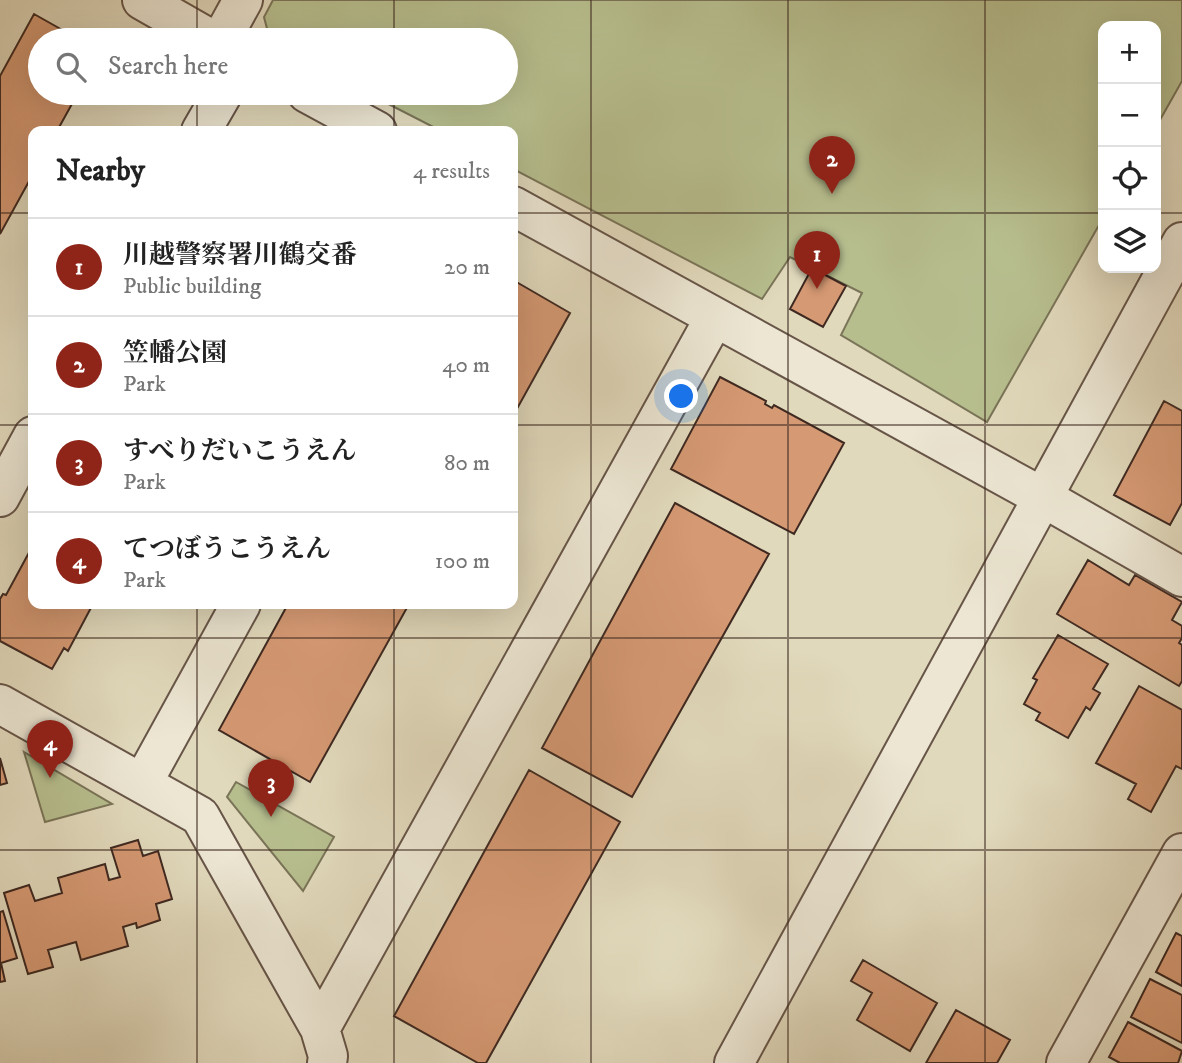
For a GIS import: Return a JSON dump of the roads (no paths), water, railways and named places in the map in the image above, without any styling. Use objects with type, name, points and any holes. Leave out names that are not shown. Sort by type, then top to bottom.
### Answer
[{"type":"street","points":[[142,0],[191,28]]},
{"type":"street","points":[[228,28],[243,0]]},
{"type":"street","points":[[204,126],[216,105]]},
{"type":"street","points":[[329,105],[368,126]]},
{"type":"street","points":[[518,209],[1044,498],[1182,577]]},
{"type":"street","points":[[734,1063],[1182,242]]},
{"type":"street","points":[[329,1053],[715,317]]},
{"type":"street","points":[[0,497],[28,445]]},
{"type":"street","points":[[143,782],[238,609]]},
{"type":"street","points":[[0,705],[200,816],[329,1053]]},
{"type":"street","points":[[1074,1061],[1182,853]]},
{"type":"place","name":"笠幡公園","points":[[832,194]]},
{"type":"place","name":"川越警察署川鶴交番","points":[[817,289]]},
{"type":"place","name":"てつぼうこうえん","points":[[50,778]]},
{"type":"place","name":"すべりだいこうえん","points":[[271,817]]}]
